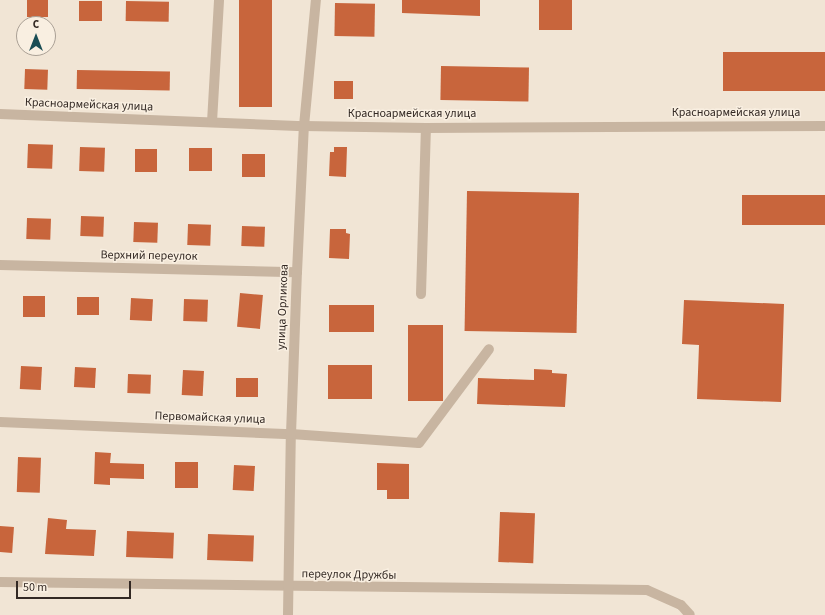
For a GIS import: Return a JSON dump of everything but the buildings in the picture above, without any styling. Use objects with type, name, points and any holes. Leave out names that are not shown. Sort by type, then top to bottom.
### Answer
[{"type":"street","points":[[212,122],[219,0]]},
{"type":"street","name":"улица Орликова","points":[[288,615],[291,434],[297,272],[304,126],[316,0]]},
{"type":"street","name":"Красноармейская улица","points":[[0,114],[304,126],[426,128],[825,126]]},
{"type":"street","points":[[421,294],[426,128]]},
{"type":"street","name":"Верхний переулок","points":[[0,265],[297,272]]},
{"type":"street","name":"Первомайская улица","points":[[0,422],[291,434],[419,442],[489,349]]},
{"type":"street","name":"переулок Дружбы","points":[[0,582],[288,587],[648,590],[681,605],[690,615]]}]
